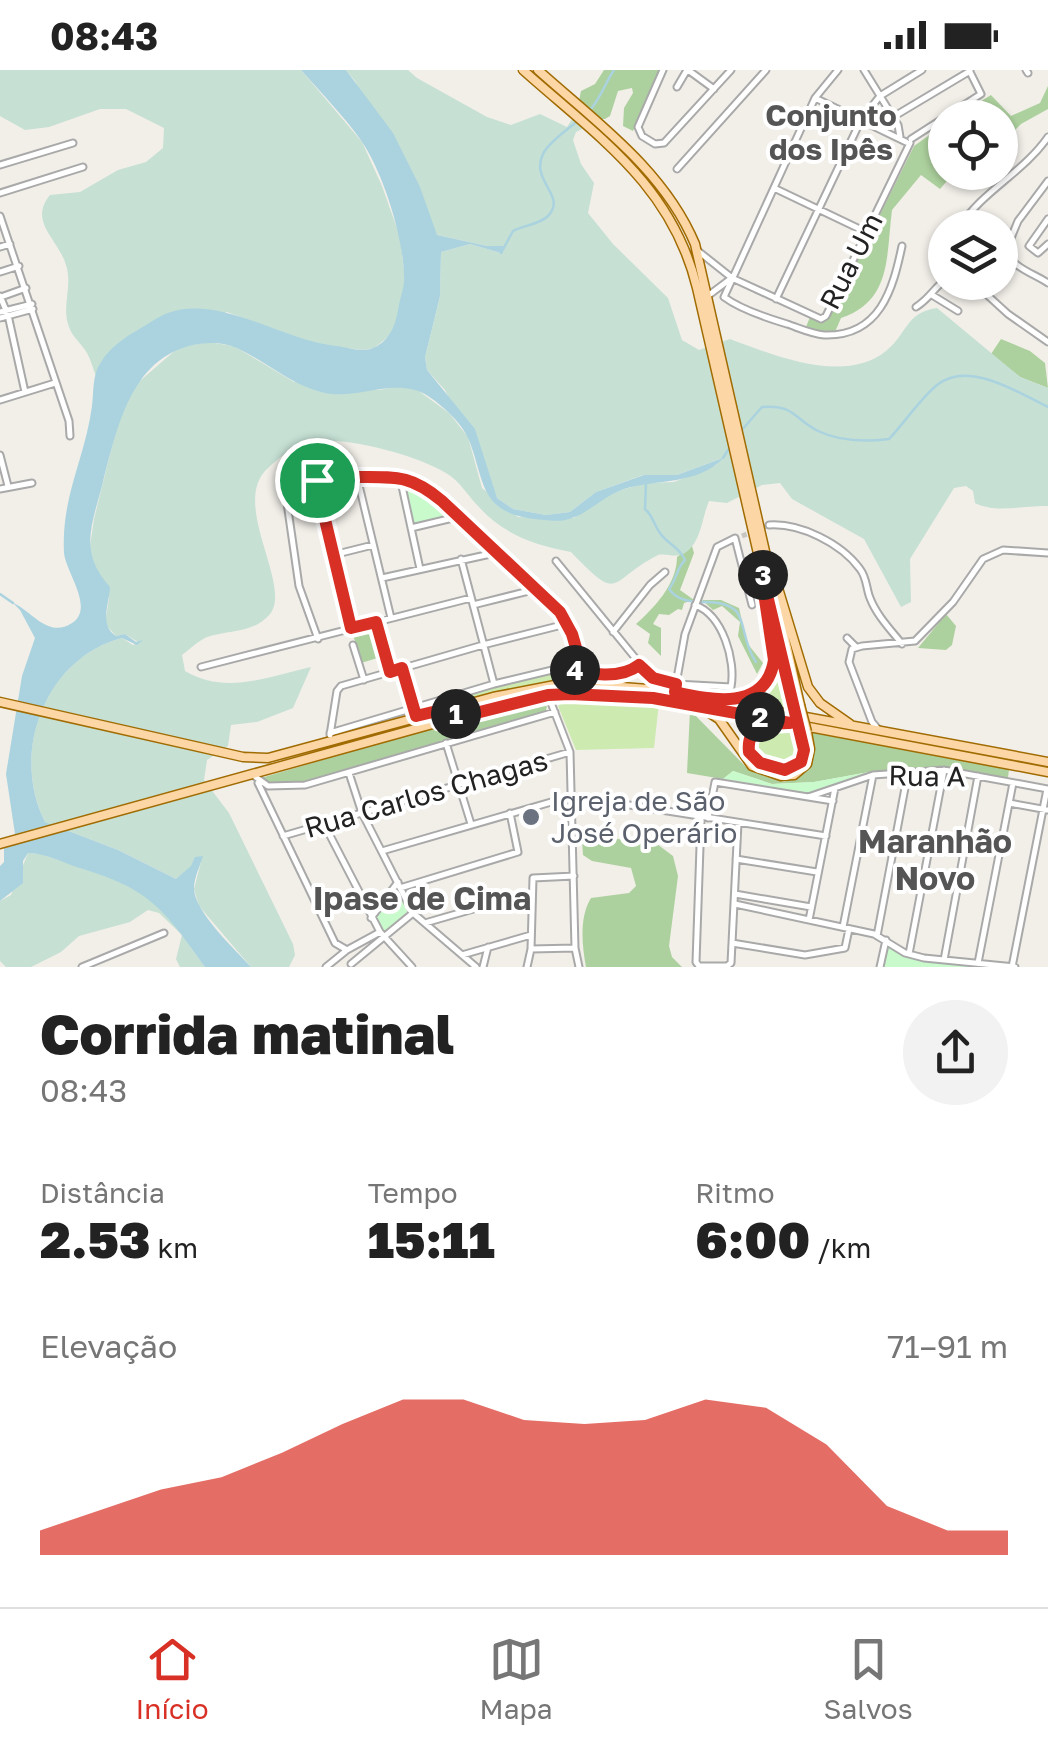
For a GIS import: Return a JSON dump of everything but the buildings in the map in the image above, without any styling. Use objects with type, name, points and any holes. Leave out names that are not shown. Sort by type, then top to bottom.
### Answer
[{"type":"main road","points":[[523,70],[549,87],[665,190],[698,251],[714,338]]},
{"type":"main road","points":[[540,71],[549,87]]},
{"type":"main road","points":[[598,131],[669,214],[692,264],[714,338],[810,753],[806,764],[794,775],[780,776],[752,766],[720,719],[696,705]]},
{"type":"main road","points":[[750,503],[758,555],[808,687],[826,708],[854,726]]},
{"type":"main road","points":[[724,702],[758,690],[773,669],[764,564]]},
{"type":"main road","points":[[363,744],[362,735],[414,712],[555,685],[583,684],[676,688],[724,702],[1048,762]]},
{"type":"main road","points":[[0,844],[548,695],[653,698],[1048,772]]},
{"type":"main road","points":[[5,702],[243,757],[277,758],[330,738],[382,726]]},
{"type":"main road","points":[[440,722],[457,713],[458,706]]},
{"type":"main road","points":[[790,723],[767,724],[753,732],[748,747],[754,759],[785,770],[795,768],[804,755],[803,732]]},
{"type":"street","points":[[663,70],[638,127],[648,142],[664,142],[731,70]]},
{"type":"street","points":[[677,88],[688,70],[714,89]]},
{"type":"street","points":[[677,169],[766,70]]},
{"type":"street","points":[[838,70],[815,98],[724,296],[778,322],[817,334],[836,334],[857,327],[880,311],[892,292],[902,246]]},
{"type":"street","points":[[864,70],[908,141]]},
{"type":"street","points":[[698,251],[732,278],[776,299],[860,120],[880,96],[922,70]]},
{"type":"street","points":[[892,117],[969,70]]},
{"type":"street","name":"Rua Um","points":[[776,299],[821,320],[908,141],[982,91],[969,70]]},
{"type":"street","points":[[815,98],[908,141]]},
{"type":"street","points":[[972,210],[1048,137]]},
{"type":"street","points":[[0,165],[72,143]]},
{"type":"street","points":[[1041,146],[1048,152]]},
{"type":"street","points":[[0,192],[83,167]]},
{"type":"street","points":[[1048,181],[1018,221],[1006,250],[1018,267],[1048,283]]},
{"type":"street","points":[[774,188],[865,232]]},
{"type":"street","points":[[0,216],[33,306],[69,421],[70,436]]},
{"type":"street","points":[[1048,218],[1029,246],[1038,253],[1048,244]]},
{"type":"street","points":[[0,247],[10,244]]},
{"type":"street","points":[[0,272],[18,266]]},
{"type":"street","points":[[709,295],[732,278]]},
{"type":"street","points":[[25,392],[0,297],[26,288]]},
{"type":"street","points":[[916,306],[928,298]]},
{"type":"street","points":[[941,300],[958,310]]},
{"type":"street","points":[[993,300],[1048,342]]},
{"type":"street","points":[[4,314],[33,306]]},
{"type":"street","points":[[0,400],[55,383]]},
{"type":"street","points":[[0,455],[8,487]]},
{"type":"street","points":[[357,477],[391,618]]},
{"type":"street","points":[[400,477],[420,569]]},
{"type":"street","points":[[351,628],[316,484],[319,480],[400,477],[424,486],[537,590],[568,624],[579,658],[568,666],[494,684],[330,738],[341,686],[568,624]]},
{"type":"street","points":[[284,482],[299,586],[318,639]]},
{"type":"street","points":[[0,489],[32,483]]},
{"type":"street","points":[[411,528],[456,517]]},
{"type":"street","points":[[769,525],[810,533],[850,558],[864,575],[874,606],[902,644]]},
{"type":"street","points":[[676,688],[684,634],[717,547],[738,537],[752,605]]},
{"type":"street","points":[[332,555],[374,545]]},
{"type":"street","points":[[853,649],[902,644],[918,638],[953,602],[978,563],[990,555],[1011,550],[1048,553]]},
{"type":"street","points":[[382,578],[494,553]]},
{"type":"street","points":[[746,580],[750,576],[750,560],[758,555]]},
{"type":"street","points":[[461,559],[494,684]]},
{"type":"street","points":[[556,561],[653,678],[676,688],[731,686],[731,661],[724,640],[712,615],[697,602]]},
{"type":"street","points":[[613,632],[664,572]]},
{"type":"street","points":[[201,668],[391,618],[537,590]]},
{"type":"street","points":[[376,622],[390,672]]},
{"type":"street","points":[[845,641],[853,649]]},
{"type":"street","points":[[353,645],[364,680]]},
{"type":"street","points":[[853,649],[849,662],[872,722],[881,731]]},
{"type":"street","points":[[568,666],[582,672],[614,673],[629,672],[639,665]]},
{"type":"street","points":[[402,668],[414,712]]},
{"type":"street","points":[[548,695],[570,752],[575,948],[579,967]]},
{"type":"street","points":[[254,777],[268,786],[296,787],[555,712]]},
{"type":"street","points":[[446,744],[470,824]]},
{"type":"street","name":"Rua Carlos Chagas","points":[[283,836],[570,752]]},
{"type":"street","points":[[909,954],[944,770]]},
{"type":"street","name":"Rua A","points":[[808,797],[873,775],[944,770],[1047,789]]},
{"type":"street","points":[[348,772],[362,813],[413,913],[480,967],[488,948]]},
{"type":"street","points":[[876,936],[908,772]]},
{"type":"street","points":[[732,943],[814,955],[845,948],[873,775]]},
{"type":"street","points":[[944,960],[978,776]]},
{"type":"street","points":[[254,777],[334,943],[347,950],[351,966]]},
{"type":"street","name":"Rua A","points":[[704,818],[715,782],[833,802]]},
{"type":"street","points":[[978,963],[1013,783]]},
{"type":"street","points":[[809,920],[835,788]]},
{"type":"street","points":[[735,904],[876,936],[909,954],[1014,967],[1047,789]]},
{"type":"street","points":[[382,851],[572,796],[826,836]]},
{"type":"street","points":[[1009,803],[1046,810]]},
{"type":"street","points":[[371,918],[399,885],[518,852],[510,813]]},
{"type":"street","points":[[704,818],[696,962],[699,966],[731,963],[738,823]]},
{"type":"street","points":[[324,824],[371,918],[412,967]]},
{"type":"street","points":[[736,858],[818,873]]},
{"type":"street","points":[[526,967],[531,948],[533,878],[574,876]]},
{"type":"street","points":[[425,923],[532,892]]},
{"type":"street","points":[[735,894],[812,907]]},
{"type":"street","points":[[351,966],[382,935],[413,913]]},
{"type":"street","points":[[82,967],[164,933]]},
{"type":"street","points":[[326,967],[347,950],[382,935]]},
{"type":"street","points":[[462,955],[532,935]]},
{"type":"street","points":[[880,967],[886,940]]},
{"type":"street","points":[[531,948],[575,948]]},
{"type":"green space","points":[[0,70],[301,70],[362,142],[400,237],[405,279],[397,322],[389,336],[374,348],[363,350],[318,345],[227,312],[101,362],[96,376],[87,353],[69,327],[68,273],[43,222],[44,205],[50,195],[80,192],[118,170],[146,162],[163,148],[164,128],[126,109],[100,109],[49,127],[25,130],[0,116]]},
{"type":"green space","points":[[346,70],[408,70],[487,117],[511,125],[540,114],[567,127],[578,110],[592,124],[576,132],[573,140],[581,164],[594,183],[588,213],[613,244],[668,298],[682,340],[699,350],[730,339],[808,364],[850,366],[886,351],[913,319],[937,308],[1020,377],[1048,388],[1048,506],[992,508],[975,503],[973,491],[966,486],[954,488],[910,559],[911,602],[901,607],[864,539],[792,499],[780,483],[762,485],[727,503],[709,501],[689,550],[680,555],[658,555],[615,583],[607,583],[571,552],[533,542],[498,524],[455,480],[433,466],[345,442],[314,441],[295,448],[268,468],[258,483],[255,502],[274,584],[275,601],[270,614],[249,628],[207,637],[182,655],[185,671],[216,682],[247,682],[311,667],[293,708],[257,722],[231,725],[228,746],[207,760],[204,780],[229,813],[293,944],[295,955],[289,967],[251,967],[199,906],[194,889],[201,862],[176,879],[118,850],[45,822],[35,795],[31,767],[34,738],[42,711],[73,665],[95,649],[122,638],[133,645],[138,642],[125,634],[116,636],[105,624],[109,598],[89,553],[119,418],[134,386],[178,348],[207,342],[234,346],[294,382],[379,390],[401,386],[416,389],[449,413],[467,436],[445,390],[427,370],[425,357],[440,296],[441,252],[470,244],[501,253],[504,246],[437,235]],"holes":[[[468,439],[497,498],[513,509],[546,515],[570,512],[596,492],[643,475],[677,475],[720,459],[716,465],[674,482],[646,483],[621,490],[574,518],[518,517],[482,488]]]},
{"type":"green space","points":[[604,70],[660,70],[633,131],[623,126],[624,108],[632,88],[618,91],[610,116],[605,119],[592,124],[581,115],[581,91],[595,84]]},
{"type":"green space","points":[[1048,86],[1048,109],[1018,127],[1018,113],[1040,103]]},
{"type":"green space","points":[[928,136],[928,180],[921,175],[892,210],[887,260],[878,288],[858,310],[841,318],[835,332],[824,334],[806,327],[810,317],[823,322],[828,319],[914,146]]},
{"type":"green space","points":[[1001,339],[1030,351],[1045,363],[1048,388],[1020,377],[991,354]]},
{"type":"green space","points":[[403,480],[421,488],[452,516],[414,525]]},
{"type":"green space","points":[[692,546],[694,553],[680,590],[694,600],[684,603],[682,610],[659,614],[653,624],[661,628],[661,656],[648,643],[650,634],[636,624],[669,586],[677,557]]},
{"type":"green space","points":[[702,600],[721,600],[739,608],[747,643],[763,663],[757,674],[738,636],[740,622],[722,606],[713,610]]},
{"type":"green space","points":[[946,614],[956,626],[952,645],[946,650],[918,648]]},
{"type":"green space","points":[[372,625],[381,657],[361,663],[352,631]]},
{"type":"green space","points":[[777,655],[789,708],[743,701],[767,683]]},
{"type":"green space","points":[[567,671],[577,673],[576,680],[542,682],[419,712],[418,709],[482,690]]},
{"type":"green space","points":[[542,700],[546,711],[302,784],[267,783],[261,778],[397,738]]},
{"type":"green space","points":[[586,702],[659,703],[654,748],[576,750],[558,706]]},
{"type":"green space","points":[[690,710],[750,771],[784,782],[802,772],[809,761],[807,728],[1009,769],[1008,778],[942,768],[772,784],[733,771],[723,779],[687,773]]},
{"type":"green space","points":[[766,728],[782,732],[792,729],[800,756],[791,766],[782,767],[757,758],[751,749],[752,739]]},
{"type":"green space","points":[[733,771],[772,784],[814,782],[869,772],[807,793],[723,779]]},
{"type":"green space","points":[[587,835],[657,844],[673,856],[678,876],[669,946],[672,957],[682,967],[586,967],[583,923],[591,898],[629,893],[636,886],[631,868],[592,861],[583,855],[582,839]]},
{"type":"green space","points":[[28,853],[131,885],[163,911],[181,933],[205,967],[180,967],[176,959],[182,935],[159,913],[148,910],[130,922],[79,936],[61,952],[31,967],[6,967],[0,961],[0,901],[11,895]]},
{"type":"green space","points":[[397,890],[408,911],[383,934],[374,919]]},
{"type":"green space","points":[[887,946],[913,959],[986,967],[881,967]]},
{"type":"water","points":[[301,70],[346,70],[393,133],[420,187],[437,235],[506,246],[501,253],[470,244],[441,252],[440,296],[425,357],[427,370],[475,429],[497,498],[513,509],[546,515],[570,512],[596,492],[644,475],[677,475],[723,458],[690,477],[624,489],[567,520],[534,519],[516,515],[493,502],[462,427],[440,405],[416,390],[325,393],[291,379],[237,348],[221,344],[193,345],[154,365],[121,419],[90,538],[94,562],[110,587],[108,626],[116,636],[125,634],[136,642],[143,640],[137,645],[122,638],[95,649],[73,665],[42,712],[31,767],[35,795],[45,822],[118,850],[176,879],[195,857],[203,856],[194,884],[196,898],[216,930],[251,967],[205,967],[166,916],[140,893],[48,856],[28,853],[23,861],[23,883],[0,901],[4,846],[15,834],[6,774],[22,676],[35,638],[13,603],[55,628],[78,617],[80,600],[64,553],[66,513],[89,425],[96,372],[125,338],[165,314],[188,309],[230,314],[316,342],[359,350],[379,345],[392,330],[404,275],[400,242],[384,186],[360,139]]},
{"type":"waterway","points":[[501,253],[513,231],[544,219],[553,208],[554,201],[541,171],[544,152],[590,110],[614,70]]},
{"type":"waterway","points":[[740,432],[762,407],[773,407],[787,410],[818,431],[835,437],[889,439],[937,385],[963,376],[993,381],[1048,407]]},
{"type":"waterway","points":[[723,458],[730,447]]},
{"type":"waterway","points":[[646,483],[645,509],[663,537],[685,560],[669,589],[684,600],[720,603],[736,611],[756,662]]},
{"type":"waterway","points":[[0,594],[13,603]]},
{"type":"tunnel","points":[[742,536],[769,525]]},
{"type":"place","name":"Igreja de São José Operário","points":[[531,817]]},
{"type":"district","name":"Conjunto dos Ipês","points":[[831,133]]},
{"type":"district","name":"Maranhão Novo","points":[[935,860]]},
{"type":"district","name":"Ipase de Cima","points":[[422,899]]},
{"type":"route","points":[[400,477],[418,482],[560,612],[579,658],[568,666],[590,674],[624,673],[639,665],[653,678],[676,684],[675,692],[682,694],[724,702],[753,693],[767,681],[773,669],[774,652],[760,566],[804,750],[801,762],[785,770],[760,763],[749,752],[748,743],[756,729],[767,724],[790,723],[653,698],[548,695],[440,722],[457,713],[458,706],[416,716],[402,668],[390,672],[376,622],[351,628],[317,480],[400,477]]}]
